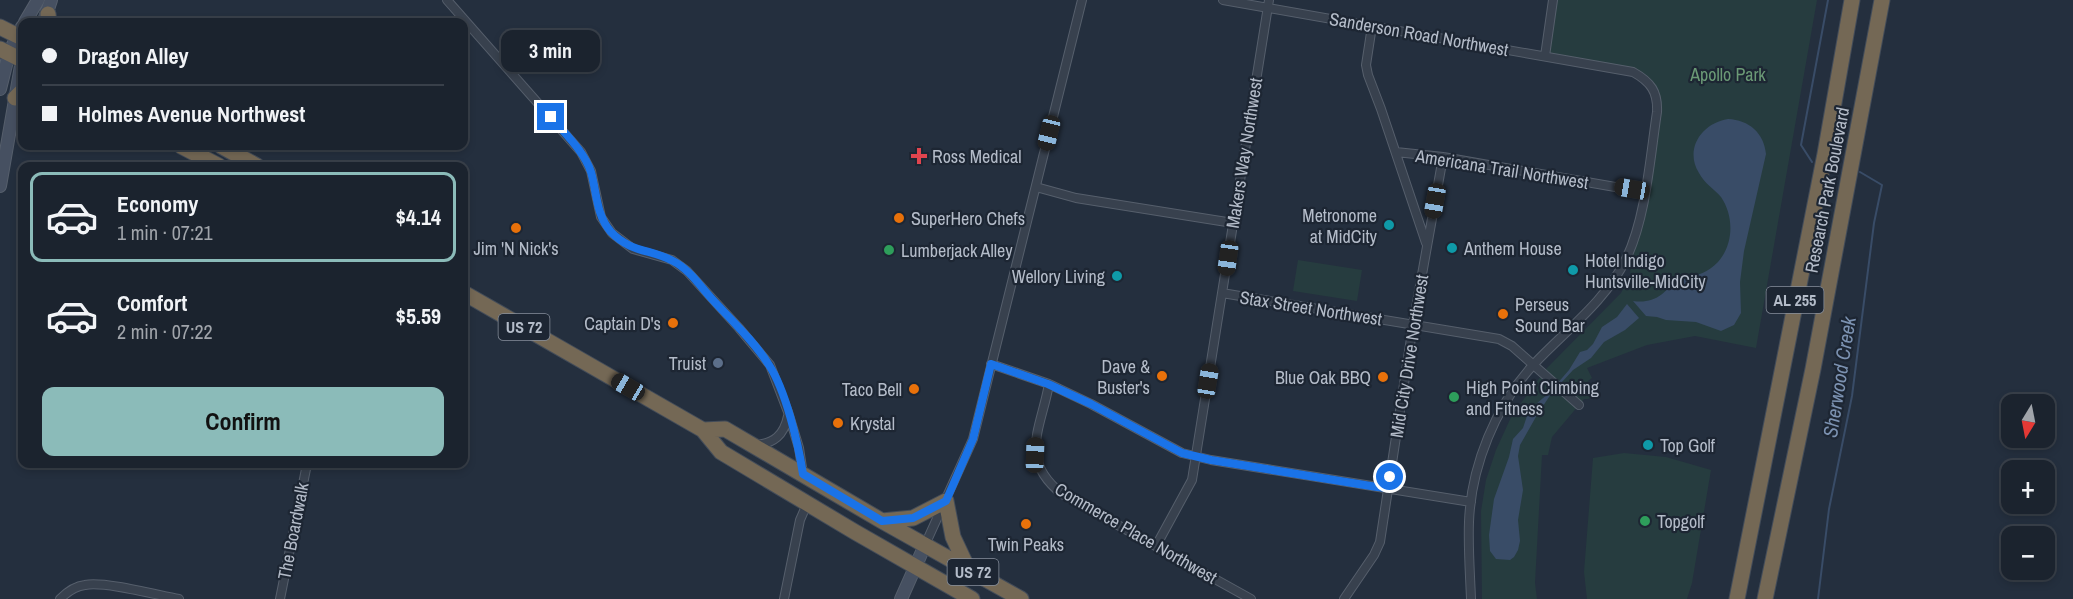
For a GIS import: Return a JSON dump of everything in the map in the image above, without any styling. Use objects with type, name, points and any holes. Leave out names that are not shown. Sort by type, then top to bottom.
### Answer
[{"type":"highway","name":"Research Park Boulevard","points":[[1737,599],[1825,154],[1852,0]]},
{"type":"highway","name":"Research Park Boulevard","points":[[1767,596],[1813,369],[1882,0]]},
{"type":"highway","points":[[0,27],[18,30]]},
{"type":"highway","points":[[189,150],[211,162]]},
{"type":"highway","points":[[228,150],[250,162]]},
{"type":"highway","name":"US 72","points":[[468,295],[703,430],[721,452],[972,599]]},
{"type":"highway","name":"US 72","points":[[703,430],[726,429],[882,521],[1021,599]]},
{"type":"highway","points":[[882,521],[913,518],[946,501],[953,537],[968,569]]},
{"type":"street","points":[[29,18],[38,0]]},
{"type":"street","points":[[447,0],[463,18]]},
{"type":"street","points":[[901,599],[973,439],[1082,0]]},
{"type":"street","name":"Sanderson Road Northwest","points":[[1223,0],[1268,4],[1372,26],[1633,72],[1645,78],[1653,88],[1658,100],[1640,218],[1632,244],[1613,282],[1591,309],[1534,365],[1512,394],[1493,428],[1479,467],[1471,502],[1469,541],[1471,599]]},
{"type":"street","points":[[1545,56],[1553,0]]},
{"type":"street","name":"Makers Way Northwest","points":[[1156,546],[1192,480],[1268,4]]},
{"type":"street","points":[[468,24],[580,152],[591,171],[601,217],[612,232],[633,249],[672,260],[687,271],[770,365],[799,448],[803,474]]},
{"type":"street","name":"Mid City Drive Northwest","points":[[1372,26],[1366,65],[1368,75],[1427,245]]},
{"type":"street","points":[[0,89],[14,56]]},
{"type":"street","points":[[14,56],[18,86]]},
{"type":"street","points":[[0,186],[18,99]]},
{"type":"street","name":"Americana Trail Northwest","points":[[1396,152],[1644,192]]},
{"type":"street","name":"Mid City Drive Northwest","points":[[1344,599],[1378,549],[1413,325],[1443,158]]},
{"type":"street","points":[[1036,187],[1076,198],[1233,223]]},
{"type":"street","name":"Stax Street Northwest","points":[[1222,293],[1499,339],[1512,346],[1579,405]]},
{"type":"street","points":[[991,364],[1048,384],[1091,404],[1182,453],[1471,502]]},
{"type":"street","name":"Commerce Place Northwest","points":[[1048,384],[1036,438],[1035,455],[1041,472],[1050,485],[1062,494],[1251,599]]},
{"type":"street","points":[[753,445],[769,443],[777,438],[784,430],[788,412]]},
{"type":"street","name":"The Boardwalk","points":[[280,599],[306,468]]},
{"type":"street","points":[[784,599],[800,520],[807,504]]},
{"type":"street","points":[[60,599],[67,592],[86,584],[179,599]]},
{"type":"green space","name":"Apollo Park","points":[[1553,0],[1817,0],[1756,348],[1695,336],[1647,345],[1587,368],[1592,378],[1588,381],[1591,386],[1595,384],[1600,393],[1584,399],[1552,437],[1548,455],[1542,455],[1535,583],[1537,599],[1482,599],[1481,511],[1486,480],[1496,450],[1512,415],[1547,368],[1621,293],[1630,276],[1632,244],[1658,100],[1645,79],[1545,56]]},
{"type":"green space","points":[[1298,260],[1362,270],[1357,301],[1293,291]]},
{"type":"green space","name":"Topgolf","points":[[1624,453],[1666,457],[1711,470],[1692,583],[1687,599],[1587,599],[1584,572],[1593,458]]},
{"type":"water","points":[[1728,119],[1743,122],[1754,129],[1762,140],[1766,154],[1744,251],[1740,282],[1741,313],[1734,325],[1721,331],[1696,322],[1646,316],[1633,301],[1647,301],[1659,296],[1677,276],[1694,276],[1709,270],[1718,262],[1727,247],[1730,230],[1728,213],[1721,197],[1701,177],[1694,155],[1698,138],[1703,132],[1719,121]]},
{"type":"water","points":[[1627,304],[1639,318],[1625,330],[1604,342],[1591,358],[1573,370],[1551,394],[1520,445],[1518,456],[1523,490],[1518,520],[1520,541],[1518,550],[1510,560],[1496,559],[1490,551],[1489,535],[1494,499],[1513,439],[1523,428],[1529,410],[1549,393],[1569,370],[1580,352],[1587,350],[1593,344],[1602,327],[1617,317]]},
{"type":"waterway","name":"Sherwood Creek","points":[[1812,162],[1801,145],[1828,0]]},
{"type":"waterway","name":"Sherwood Creek","points":[[1818,599],[1829,509],[1852,396],[1874,223],[1882,185],[1860,172]]},
{"type":"place","name":"Ross Medical","points":[[919,156]]},
{"type":"place","name":"SuperHero Chefs","points":[[899,218]]},
{"type":"place","name":"Metronome at MidCity","points":[[1389,225]]},
{"type":"place","name":"Jim 'N Nick's","points":[[516,228]]},
{"type":"place","name":"Anthem House","points":[[1452,248]]},
{"type":"place","name":"Lumberjack Alley","points":[[889,250]]},
{"type":"place","name":"Hotel Indigo Huntsville-MidCity","points":[[1573,270]]},
{"type":"place","name":"Wellory Living","points":[[1117,276]]},
{"type":"place","name":"Perseus Sound Bar","points":[[1503,314]]},
{"type":"place","name":"Captain D's","points":[[673,323]]},
{"type":"place","name":"Truist","points":[[718,363]]},
{"type":"place","name":"Dave & Buster's","points":[[1162,376]]},
{"type":"place","name":"Blue Oak BBQ","points":[[1383,377]]},
{"type":"place","name":"Taco Bell","points":[[914,389]]},
{"type":"place","name":"High Point Climbing and Fitness","points":[[1454,397]]},
{"type":"place","name":"Krystal","points":[[838,423]]},
{"type":"place","name":"Top Golf","points":[[1648,445]]},
{"type":"place","name":"Topgolf","points":[[1645,521]]},
{"type":"place","name":"Twin Peaks","points":[[1026,524]]},
{"type":"route","points":[[551,117],[580,152],[591,171],[601,217],[612,232],[633,249],[672,260],[687,271],[770,365],[782,393],[799,448],[803,474],[882,521],[913,518],[946,501],[973,439],[991,364],[1048,384],[1091,404],[1182,453],[1211,460],[1377,487],[1388,488],[1390,477]]}]
